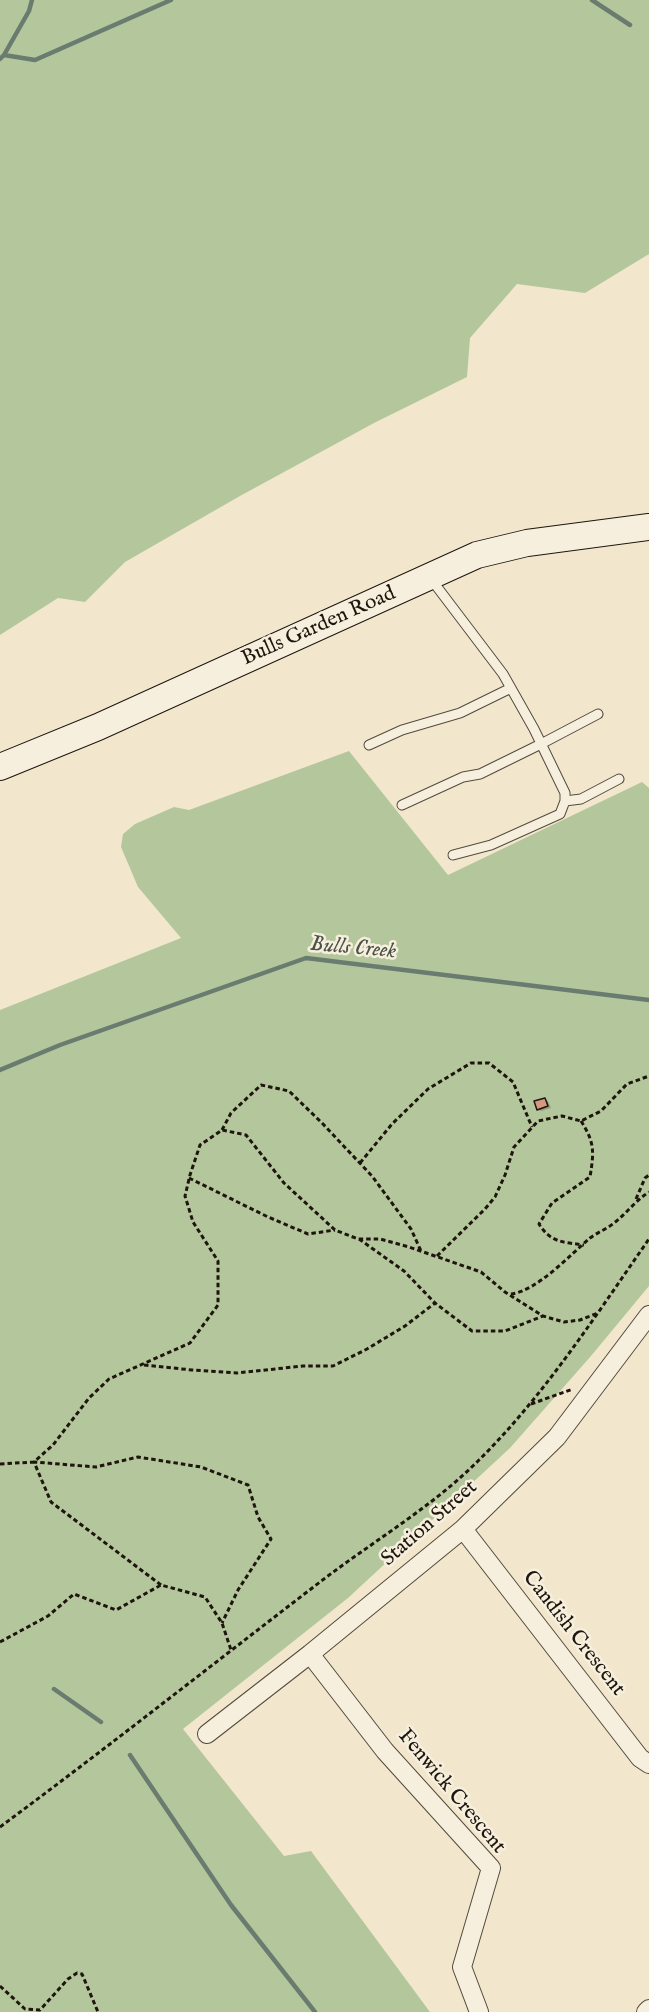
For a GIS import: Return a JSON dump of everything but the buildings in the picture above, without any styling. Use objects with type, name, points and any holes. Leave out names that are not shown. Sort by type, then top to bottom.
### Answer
[{"type":"main road","name":"Bulls Garden Road","points":[[0,767],[98,727],[477,555],[527,543],[649,526]]},
{"type":"street","name":"Station Street","points":[[207,1734],[310,1654],[463,1529],[557,1437],[649,1315]]},
{"type":"street","name":"Candish Crescent","points":[[463,1529],[640,1758],[649,1764]]},
{"type":"street","name":"Fenwick Crescent","points":[[310,1654],[385,1751],[491,1868],[462,1967],[479,2012]]},
{"type":"lane","points":[[429,577],[483,646],[511,688],[565,793],[566,801],[560,814],[514,836],[453,855]]},
{"type":"lane","points":[[369,745],[402,730],[460,713],[511,688]]},
{"type":"lane","points":[[402,805],[464,777],[480,774],[597,714]]},
{"type":"lane","points":[[566,801],[581,799],[619,779]]},
{"type":"path","points":[[360,1163],[392,1124],[428,1089],[471,1063],[489,1063],[513,1082],[532,1127]]},
{"type":"path","points":[[437,1256],[495,1197],[514,1147],[538,1121],[562,1116],[581,1121],[601,1111],[627,1084],[649,1076]]},
{"type":"path","points":[[34,1462],[53,1445],[89,1398],[109,1379],[189,1343],[218,1305],[218,1261],[193,1222],[185,1197],[200,1145],[222,1130],[231,1113],[261,1085],[289,1091],[322,1123],[372,1176],[411,1229],[421,1251]]},
{"type":"path","points":[[581,1121],[588,1133],[594,1153],[590,1177],[552,1203],[539,1224],[544,1232],[557,1242],[584,1245]]},
{"type":"path","points":[[222,1130],[246,1134],[284,1183],[335,1230],[358,1239],[404,1271],[435,1303],[472,1331],[505,1331],[543,1316]]},
{"type":"path","points":[[635,1201],[645,1178],[649,1175]]},
{"type":"path","points":[[189,1178],[308,1234],[335,1230]]},
{"type":"path","points":[[509,1294],[524,1291],[544,1278],[590,1239],[615,1223],[635,1201],[649,1192]]},
{"type":"path","points":[[358,1239],[380,1239],[481,1272],[543,1316],[564,1322],[580,1320],[598,1313]]},
{"type":"path","points":[[0,1827],[96,1756],[352,1558],[450,1488],[480,1460],[529,1404],[598,1313],[649,1239]]},
{"type":"path","points":[[141,1364],[237,1372],[303,1366],[333,1366],[405,1326],[435,1303]]},
{"type":"path","points":[[529,1404],[568,1389],[597,1386]]},
{"type":"path","points":[[0,1464],[34,1462],[96,1467],[138,1457],[201,1467],[248,1485],[258,1517],[271,1539],[238,1590],[222,1623]]},
{"type":"path","points":[[34,1462],[51,1502],[161,1585],[205,1597],[222,1623],[231,1650]]},
{"type":"path","points":[[0,1642],[48,1616],[74,1594],[116,1610],[161,1585]]},
{"type":"path","points":[[0,1986],[26,2009],[40,2010],[76,1972],[82,1974],[98,2012]]},
{"type":"green space","points":[[0,0],[649,0],[649,254],[585,293],[517,284],[470,338],[467,377],[374,423],[125,562],[85,602],[58,598],[0,635]]},
{"type":"green space","points":[[349,751],[448,875],[642,782],[649,788],[649,1286],[510,1448],[348,1598],[183,1729],[284,1856],[311,1851],[430,2012],[0,2012],[0,1010],[181,938],[138,887],[121,847],[123,834],[135,824],[174,807],[189,810]]},
{"type":"waterway","points":[[0,59],[29,11],[32,0]]},
{"type":"waterway","points":[[4,55],[35,60],[171,0]]},
{"type":"waterway","points":[[592,0],[630,25]]},
{"type":"waterway","name":"Bulls Creek","points":[[0,1070],[60,1045],[306,958],[649,1000]]},
{"type":"waterway","points":[[54,1689],[101,1722]]},
{"type":"waterway","points":[[130,1755],[231,1905],[315,2012]]}]
